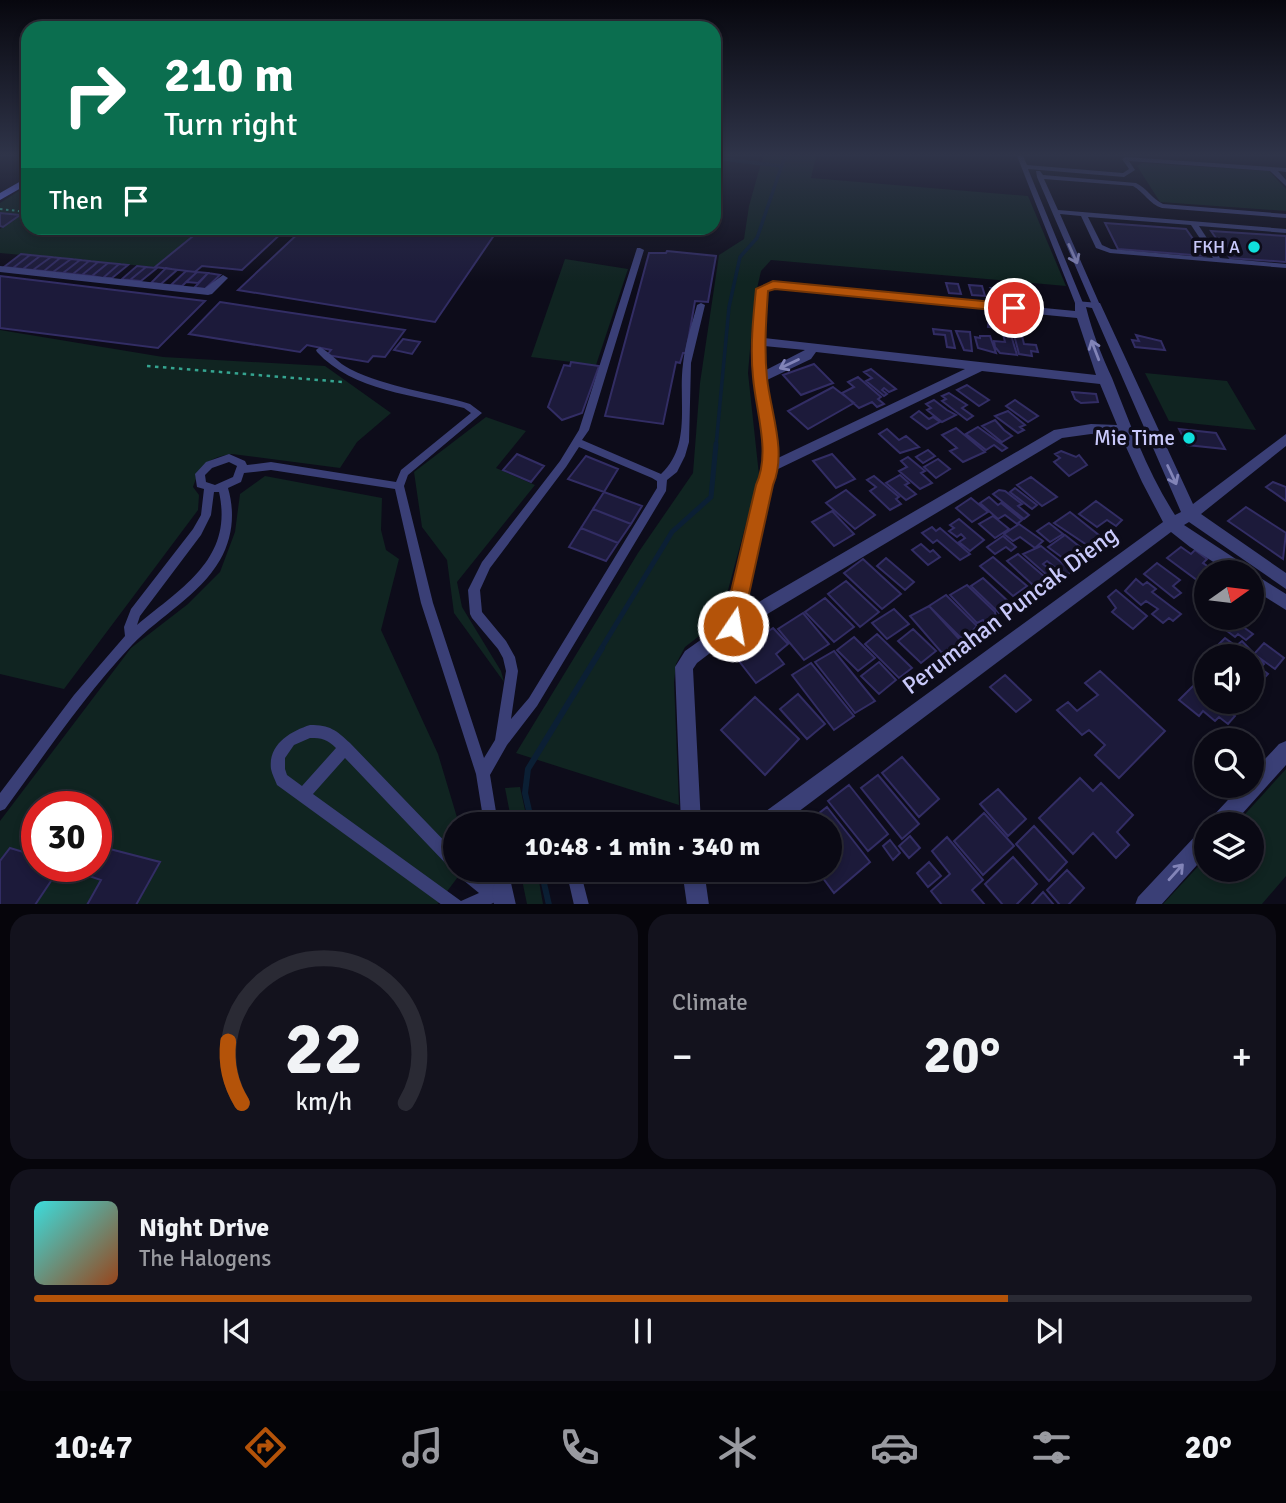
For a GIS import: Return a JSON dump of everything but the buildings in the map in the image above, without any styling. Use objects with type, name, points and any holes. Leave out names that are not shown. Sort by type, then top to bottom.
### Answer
[{"type":"street","points":[[0,269],[208,292],[223,278]]},
{"type":"street","points":[[733,626],[765,485],[773,467],[760,378],[758,341],[762,289],[773,285],[1085,308],[1105,327],[1190,514],[1286,582]]},
{"type":"street","points":[[1085,308],[1107,382],[1158,504],[1172,524],[1224,560]]},
{"type":"street","points":[[758,341],[1107,382]]},
{"type":"street","points":[[760,378],[807,356],[814,346]]},
{"type":"street","points":[[773,467],[984,366]]},
{"type":"street","points":[[690,812],[684,667],[691,657],[733,626],[1059,434],[1091,429],[1127,431]]},
{"type":"street","name":"Perumahan Puncak Dieng","points":[[781,812],[1172,524],[1190,514],[1286,439]]},
{"type":"street","points":[[1264,588],[1286,603]]},
{"type":"street","points":[[1230,812],[1286,751]]},
{"type":"street","points":[[1147,904],[1194,852]]},
{"type":"street","points":[[697,882],[698,904]]},
{"type":"lane","points":[[1038,198],[1085,308]]},
{"type":"lane","points":[[1049,198],[1085,308]]},
{"type":"lane","points":[[1149,198],[1154,204],[1162,206],[1286,216]]},
{"type":"lane","points":[[1055,212],[1286,231]]},
{"type":"lane","points":[[1083,214],[1099,246],[1111,251],[1286,266]]},
{"type":"lane","points":[[1194,224],[1218,260]]},
{"type":"lane","points":[[501,741],[512,671],[509,657],[476,614],[474,590],[486,565],[584,430],[640,250]]},
{"type":"lane","points":[[483,774],[501,741],[533,702],[659,495],[662,480],[673,470],[684,442],[687,364],[701,305]]},
{"type":"lane","points":[[320,349],[335,364],[361,376],[467,406],[477,414],[404,473],[399,486],[430,614],[483,774],[489,812]]},
{"type":"lane","points":[[577,442],[662,480]]},
{"type":"lane","points":[[209,489],[199,479],[209,465],[229,458],[240,461],[243,469]]},
{"type":"lane","points":[[243,469],[271,466],[399,486]]},
{"type":"lane","points":[[209,489],[223,487],[237,479],[243,469]]},
{"type":"lane","points":[[0,804],[93,681],[131,638],[204,574],[217,555],[228,516],[223,487]]},
{"type":"lane","points":[[131,638],[130,627],[135,613],[201,524],[209,489]]},
{"type":"lane","points":[[443,850],[345,748],[323,730],[297,734],[288,742],[277,762],[278,774],[282,780],[454,904]]},
{"type":"lane","points":[[303,795],[345,748]]},
{"type":"lane","points":[[476,882],[481,886],[502,889]]},
{"type":"lane","points":[[576,882],[582,904]]},
{"type":"lane","points":[[469,904],[502,889]]},
{"type":"path","points":[[0,209],[21,211]]},
{"type":"path","points":[[147,366],[352,382]]},
{"type":"green space","points":[[7,198],[21,198],[21,235],[194,235],[155,267],[0,253],[0,229],[19,216],[0,213],[0,203]]},
{"type":"green space","points":[[751,198],[1029,198],[1066,286],[771,260],[761,271],[754,302],[748,373],[759,475],[720,620],[685,647],[676,664],[674,682],[679,805],[516,753],[638,553],[693,473],[700,383],[719,255],[744,239]]},
{"type":"green space","points":[[1158,198],[1286,198],[1286,211],[1160,202]]},
{"type":"green space","points":[[565,259],[628,269],[596,365],[531,357]]},
{"type":"green space","points":[[0,330],[163,357],[325,366],[391,413],[357,442],[340,468],[232,454],[206,463],[193,487],[199,495],[198,510],[64,689],[0,674]]},
{"type":"green space","points":[[1145,373],[1227,381],[1256,430],[1169,421]]},
{"type":"green space","points":[[486,417],[526,431],[496,468],[535,485],[457,582],[462,607],[501,671],[504,682],[454,613],[447,560],[422,527],[414,472]]},
{"type":"green space","points":[[265,476],[382,498],[381,530],[386,550],[399,559],[381,630],[438,754],[455,812],[443,812],[443,882],[454,882],[438,904],[0,904],[0,821],[21,793],[21,882],[112,882],[112,791],[23,791],[131,648],[188,604],[220,572],[235,532],[240,494]]},
{"type":"green space","points":[[1286,769],[1286,876],[1262,904],[1163,904],[1194,871],[1194,882],[1264,882],[1264,812],[1247,812],[1260,798],[1264,798],[1264,793]]},
{"type":"green space","points":[[520,787],[525,812],[510,812],[505,788]]},
{"type":"green space","points":[[522,882],[539,882],[543,904],[527,904]]},
{"type":"waterway","points":[[716,446],[729,307],[740,257],[757,238],[771,198]]},
{"type":"waterway","points":[[601,649],[672,532],[711,497],[716,444]]},
{"type":"waterway","points":[[529,812],[525,793],[528,769],[602,648]]},
{"type":"waterway","points":[[544,882],[549,904]]},
{"type":"place","name":"FKH A","points":[[1254,247]]},
{"type":"place","name":"Mie Time","points":[[1189,438]]},
{"type":"route","points":[[733,626],[765,485],[773,467],[760,378],[758,341],[762,289],[773,285],[1014,308]]}]
